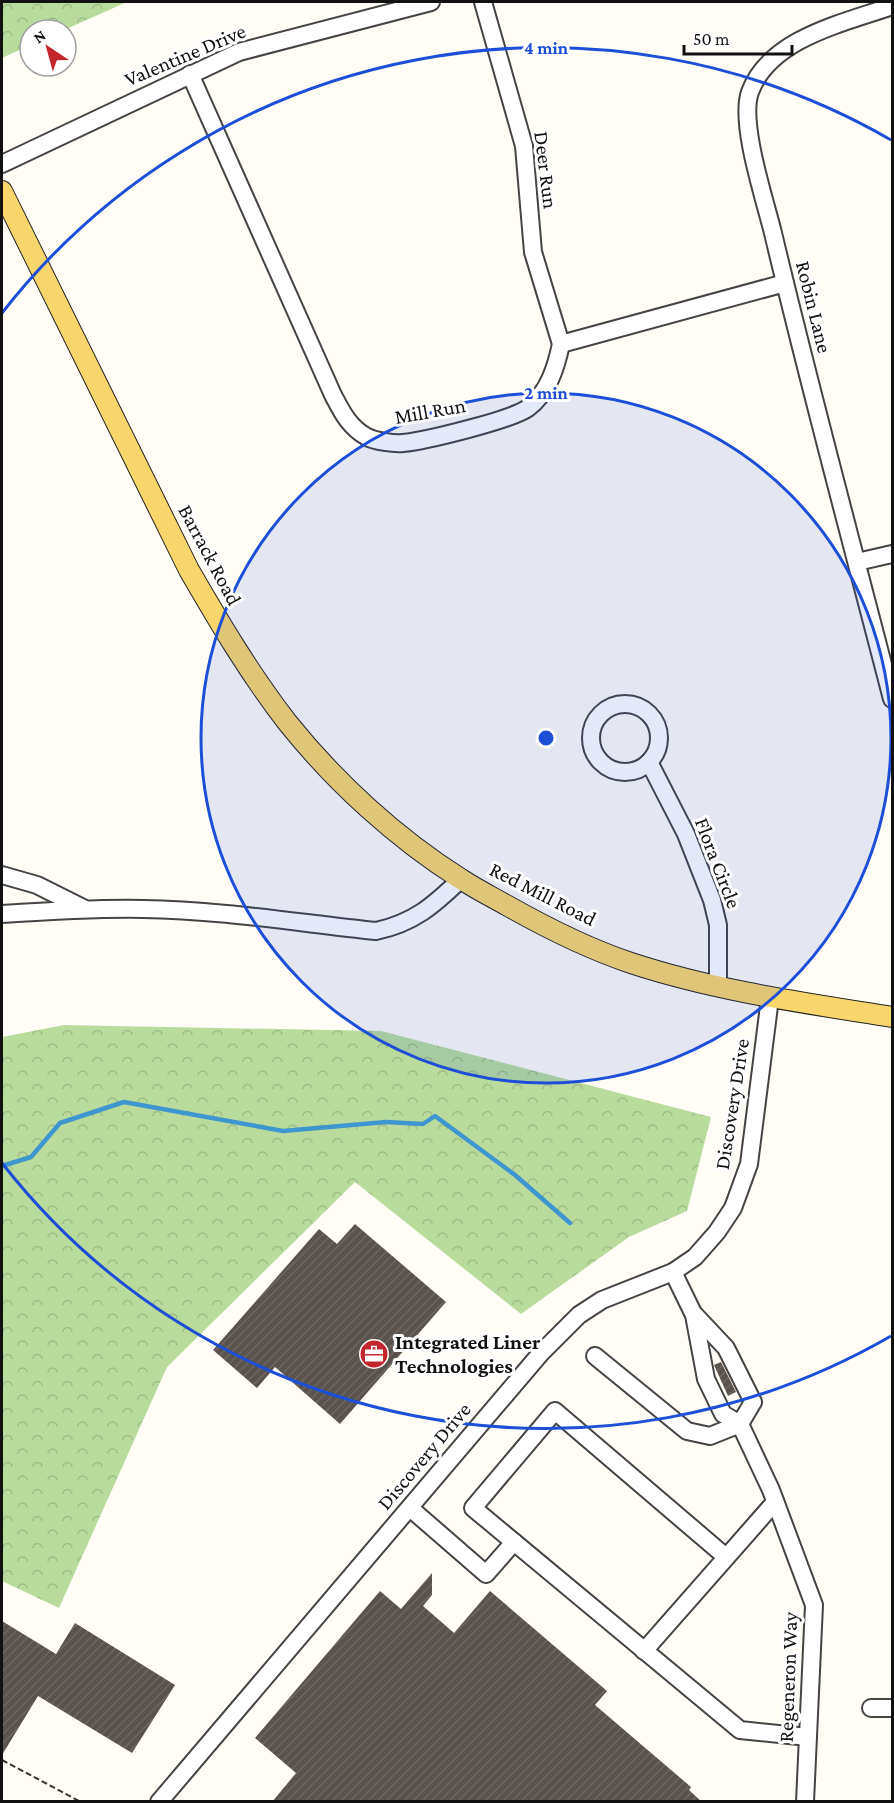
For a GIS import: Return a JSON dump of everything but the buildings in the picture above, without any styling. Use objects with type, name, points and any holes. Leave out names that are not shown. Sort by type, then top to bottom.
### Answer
[{"type":"main road","name":"Barrack Road","points":[[2,191],[189,570],[246,665],[287,722],[362,802],[405,839],[460,879]]},
{"type":"main road","name":"Red Mill Road","points":[[460,879],[544,926],[620,958],[718,987],[770,998],[892,1017]]},
{"type":"street","name":"Valentine Drive","points":[[2,164],[239,52],[431,2]]},
{"type":"street","name":"Deer Run","points":[[483,2],[524,146],[533,252],[561,344]]},
{"type":"street","name":"Robin Lane","points":[[892,6],[813,34],[784,49],[767,64],[751,90],[747,103],[750,137],[785,283],[892,699]]},
{"type":"street","name":"Mill Run","points":[[190,74],[333,395],[350,426],[369,438],[402,443],[504,419],[527,409],[541,395],[556,367],[561,344]]},
{"type":"street","points":[[561,344],[785,283]]},
{"type":"street","points":[[857,562],[892,554]]},
{"type":"street","points":[[625,704],[646,711],[654,719],[659,741],[656,752],[649,762],[630,772],[618,772],[599,761],[590,741],[591,729],[603,711],[613,705],[625,704]]},
{"type":"street","name":"Flora Circle","points":[[649,762],[686,834],[712,900],[718,925],[718,987]]},
{"type":"street","points":[[2,875],[38,885],[84,908]]},
{"type":"street","name":"Red Mill Road","points":[[2,914],[84,908],[190,911],[376,931],[395,927],[421,914],[460,879]]},
{"type":"street","name":"Discovery Drive","points":[[159,1802],[541,1353],[579,1315],[602,1300],[673,1272],[694,1257],[717,1232],[734,1208],[749,1164],[770,998]]},
{"type":"street","name":"Regeneron Way","points":[[673,1272],[694,1315],[706,1379],[723,1414],[740,1424],[775,1502],[814,1605],[805,1802]]},
{"type":"street","name":"Regeneron Way","points":[[694,1315],[726,1348],[753,1402],[740,1424]]},
{"type":"street","points":[[595,1356],[687,1431],[710,1436],[740,1424]]},
{"type":"street","points":[[726,1557],[555,1410],[473,1508],[740,1730],[808,1737]]},
{"type":"street","points":[[644,1651],[775,1502]]},
{"type":"street","points":[[410,1508],[486,1574],[514,1542]]},
{"type":"street","points":[[872,1708],[892,1708]]},
{"type":"path","points":[[2,1760],[81,1802]]},
{"type":"green space","points":[[2,2],[127,2],[78,24],[78,18],[18,18],[18,51],[2,58]]},
{"type":"green space","points":[[64,1025],[381,1031],[711,1117],[687,1211],[629,1237],[521,1314],[355,1182],[167,1367],[59,1608],[2,1581],[2,1037]]},
{"type":"waterway","points":[[2,1166],[31,1157],[60,1123],[124,1102],[283,1131],[386,1122],[423,1124],[435,1116],[515,1175],[570,1223]]},
{"type":"place","name":"Integrated Liner Technologies","points":[[374,1354]]}]
